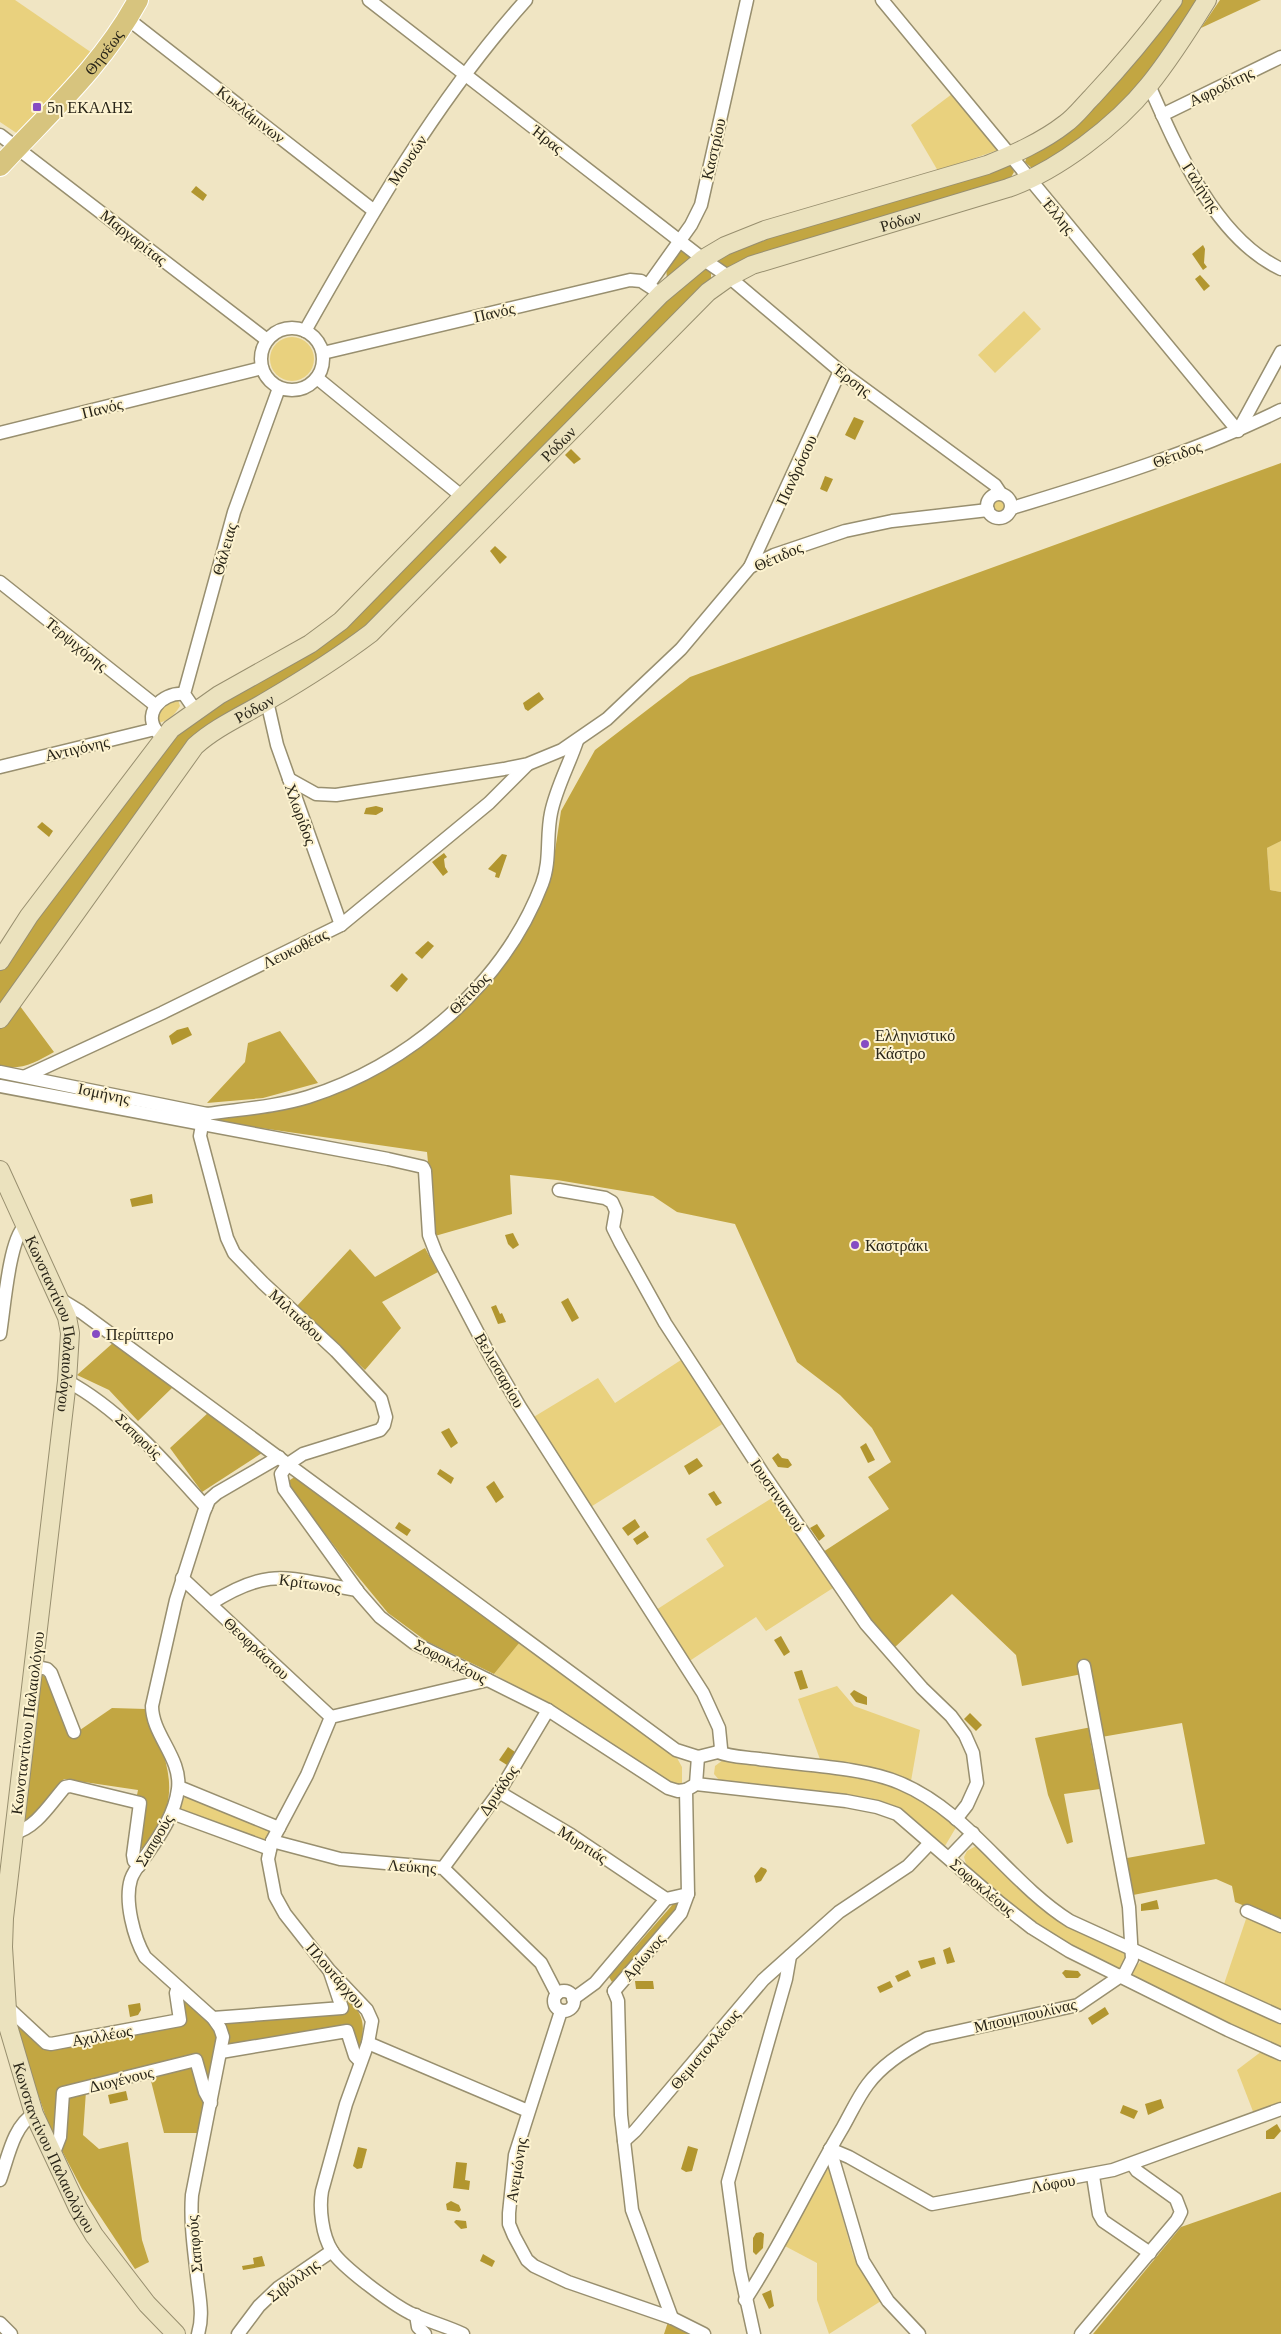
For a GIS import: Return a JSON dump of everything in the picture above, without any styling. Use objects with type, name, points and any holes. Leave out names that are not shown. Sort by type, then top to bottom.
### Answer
[{"type":"main road","name":"Θησέως","points":[[0,166],[82,82],[106,52],[138,0]]},
{"type":"street","name":"Ήρας","points":[[369,0],[703,259],[729,277]]},
{"type":"street","name":"Μουσών","points":[[305,331],[373,210],[465,75],[504,24],[526,0]]},
{"type":"street","name":"Καστρίου","points":[[655,289],[679,240],[691,225],[701,205],[747,0]]},
{"type":"street","name":"Έλλης","points":[[882,0],[1238,431]]},
{"type":"street","name":"Ρόδων","points":[[0,961],[29,916],[159,734],[171,729],[195,710],[310,644],[342,621],[464,498],[655,289],[725,246],[765,230],[987,165],[1010,156],[1066,124],[1136,49],[1173,0]]},
{"type":"street","name":"Ρόδων","points":[[0,1019],[195,746],[208,734],[267,702],[344,654],[371,633],[708,292],[729,277],[752,265],[1030,180],[1068,158],[1098,134],[1148,85],[1207,0]]},
{"type":"street","name":"Κυκλάμινων","points":[[128,19],[373,210]]},
{"type":"street","name":"Αφροδίτης","points":[[1162,115],[1281,57]]},
{"type":"street","name":"Γαλήνης","points":[[1148,85],[1188,167],[1212,205],[1250,249],[1262,260],[1281,269]]},
{"type":"street","name":"Μαργαρίτας","points":[[0,135],[267,340]]},
{"type":"street","name":"Έρσης","points":[[729,277],[840,371],[995,485],[993,501],[1010,500],[1012,508]]},
{"type":"street","name":"Πανός","points":[[323,353],[630,280],[641,281],[655,289]]},
{"type":"street","points":[[291,328],[305,331],[316,340],[323,353],[323,366],[317,378],[306,387],[293,391],[279,388],[268,380],[262,368],[262,349],[267,340],[278,331],[291,328]]},
{"type":"street","points":[[1238,431],[1281,352]]},
{"type":"street","name":"Πανός","points":[[0,433],[262,368]]},
{"type":"street","name":"Πανδρόσου","points":[[750,567],[840,371]]},
{"type":"street","points":[[317,378],[464,498]]},
{"type":"street","name":"Θάλειας","points":[[184,694],[234,512],[279,388]]},
{"type":"street","name":"Θέτιδος","points":[[289,780],[316,794],[336,795],[528,764],[577,742],[607,719],[681,650],[750,567],[774,555],[845,530],[993,501],[994,517],[1002,518],[1012,508],[1157,462],[1238,431],[1281,410]]},
{"type":"street","name":"Τερψιχόρης","points":[[0,582],[155,706]]},
{"type":"street","points":[[159,734],[151,717],[155,706],[164,698],[184,694],[195,710]]},
{"type":"street","name":"Χλωρίδος","points":[[267,702],[277,745],[341,925]]},
{"type":"street","name":"Αντιγόνης","points":[[0,767],[159,734]]},
{"type":"street","name":"Θέτιδος","points":[[205,1120],[224,1112],[284,1103],[354,1079],[413,1044],[447,1016],[476,988],[513,941],[534,903],[546,872],[549,826],[553,804],[577,742]]},
{"type":"street","name":"Λευκοθέας","points":[[26,1076],[185,1002],[341,925],[489,803],[528,764]]},
{"type":"street","name":"Ισμήνης","points":[[0,1072],[26,1076],[205,1120]]},
{"type":"street","name":"Ισμήνης","points":[[0,1086],[205,1120]]},
{"type":"street","name":"Μιλτιάδου","points":[[205,1120],[200,1136],[203,1153],[226,1238],[234,1253],[263,1283],[336,1351],[384,1404],[386,1422],[380,1430],[283,1460],[217,1493],[209,1500],[206,1507]]},
{"type":"street","name":"Βελισσαρίου","points":[[205,1120],[423,1167],[429,1235],[433,1248],[489,1354],[520,1407],[703,1693],[721,1732],[722,1746],[718,1752]]},
{"type":"street","name":"Κωνσταντίνου Παλαιολόγου","points":[[0,1170],[67,1317],[70,1333],[67,1381],[4,1918],[5,2005],[14,2051],[34,2114],[78,2208],[94,2236],[147,2304],[176,2334]]},
{"type":"street","name":"Ιουστινιανού","points":[[559,1190],[605,1198],[612,1202],[616,1211],[613,1228],[624,1250],[665,1322],[759,1468],[866,1624],[922,1688],[951,1716],[965,1735],[973,1754],[976,1783],[967,1805],[956,1818]]},
{"type":"street","points":[[0,1334],[13,1247],[18,1232],[24,1226]]},
{"type":"street","points":[[58,1298],[81,1312],[676,1750],[698,1757],[691,1787]]},
{"type":"street","name":"Σαπφούς","points":[[67,1381],[88,1392],[113,1411],[166,1462],[206,1507],[182,1578],[152,1708],[175,1766],[178,1787],[172,1813],[163,1831],[131,1879],[129,1889],[135,1936],[145,1957],[213,2018],[220,2028],[223,2037],[192,2195],[190,2214],[201,2308],[201,2324],[198,2334]]},
{"type":"street","name":"Σοφοκλέους","points":[[283,1460],[281,1474],[284,1489],[357,1590],[380,1616],[407,1638],[548,1710],[656,1782],[673,1791],[691,1787],[846,1801],[877,1806],[897,1814],[1032,1928],[1069,1951],[1119,1977],[1281,2054]]},
{"type":"street","name":"Θεοφράστου","points":[[182,1578],[331,1717]]},
{"type":"street","name":"Κρίτωνος","points":[[210,1604],[240,1587],[272,1578],[290,1578],[357,1590]]},
{"type":"street","points":[[33,1666],[47,1669],[51,1673],[74,1732]]},
{"type":"street","name":"Μπουμπουλίνας","points":[[745,2300],[793,2219],[830,2149],[868,2084],[911,2047],[940,2035],[1078,2005],[1126,1973],[1132,1959],[1129,1906],[1084,1666]]},
{"type":"street","points":[[271,1845],[307,1775],[331,1717],[488,1680]]},
{"type":"street","name":"Δρυάδος","points":[[443,1868],[498,1792],[548,1710]]},
{"type":"street","name":"Σοφοκλέους","points":[[698,1757],[718,1752],[886,1778],[899,1782],[926,1797],[956,1818],[1053,1910],[1070,1921],[1281,2017]]},
{"type":"street","points":[[14,1833],[24,1831],[32,1826],[65,1787],[70,1786],[140,1803],[133,1855],[134,1861],[139,1866]]},
{"type":"street","points":[[178,1787],[279,1828]]},
{"type":"street","name":"Αρίωνος","points":[[624,2141],[618,2001],[614,1990],[681,1913],[688,1894],[691,1787]]},
{"type":"street","name":"Μυρτιάς","points":[[498,1792],[572,1835],[666,1899]]},
{"type":"street","name":"Λεύκης","points":[[172,1813],[271,1845],[340,1860],[443,1868],[541,1963],[557,1994]]},
{"type":"street","points":[[949,1858],[973,1833]]},
{"type":"street","name":"Θεμιστοκλέους","points":[[624,2141],[635,2131],[763,1980],[839,1912],[908,1866],[930,1843]]},
{"type":"street","name":"Πλουτάρχου","points":[[271,1845],[270,1879],[275,1896],[285,1914],[329,1970],[367,2010],[372,2021],[368,2044],[360,2061],[320,2199],[323,2225],[332,2251],[352,2271],[398,2306],[463,2334]]},
{"type":"street","points":[[573,1998],[580,1996],[595,1983],[666,1899],[688,1894]]},
{"type":"street","points":[[1247,1911],[1281,1926]]},
{"type":"street","points":[[754,2334],[745,2300],[728,2182],[786,1979],[790,1956]]},
{"type":"street","points":[[213,2018],[342,2008],[329,1970]]},
{"type":"street","points":[[595,1983],[614,1990]]},
{"type":"street","name":"Αχιλλέως","points":[[5,2005],[46,2043],[51,2044],[180,2020],[176,1993],[178,1987]]},
{"type":"street","points":[[566,1992],[573,1998],[571,2008],[561,2011],[554,2004],[557,1994],[566,1992]]},
{"type":"street","name":"Ανεμώνης","points":[[561,2011],[515,2155],[511,2180],[510,2224],[527,2260],[534,2266],[568,2282],[672,2318],[704,2334]]},
{"type":"street","points":[[221,2052],[347,2031],[356,2056],[360,2061]]},
{"type":"street","points":[[368,2044],[528,2111]]},
{"type":"street","name":"Διογένους","points":[[53,2155],[60,2137],[63,2093],[196,2060],[205,2092],[211,2103]]},
{"type":"street","name":"Λόφου","points":[[830,2149],[849,2157],[932,2204],[1093,2176],[1132,2164],[1281,2109]]},
{"type":"street","points":[[0,2180],[18,2129],[25,2119],[34,2114]]},
{"type":"street","points":[[624,2141],[635,2223],[672,2318]]},
{"type":"street","points":[[830,2149],[863,2261],[888,2301],[919,2334]]},
{"type":"street","points":[[1081,2334],[1150,2253],[1177,2220],[1181,2212],[1176,2200],[1137,2171],[1132,2164]]},
{"type":"street","points":[[1093,2176],[1099,2214],[1102,2221],[1150,2253]]},
{"type":"street","name":"Σιβύλλης","points":[[238,2334],[259,2306],[278,2288],[332,2251]]},
{"type":"street","points":[[416,2315],[418,2327],[424,2334]]},
{"type":"street","points":[[0,2322],[11,2334]]},
{"type":"shaded area","points":[[0,0],[15,0],[95,55],[18,134],[0,122]]},
{"type":"shaded area","points":[[1177,0],[1199,0],[1138,87],[1093,132],[1034,170],[1025,162],[1027,156]]},
{"type":"shaded area","points":[[1220,0],[1261,0],[1201,28]]},
{"type":"shaded area","points":[[952,94],[998,150],[938,171],[911,125]]},
{"type":"shaded area","points":[[1003,164],[1011,166],[1014,172],[1010,179],[728,270],[722,268],[717,261],[719,255],[728,250]]},
{"type":"shaded area","points":[[196,186],[207,195],[203,201],[191,192]]},
{"type":"shaded area","points":[[1203,245],[1205,249],[1204,263],[1207,267],[1203,270],[1192,254]]},
{"type":"shaded area","points":[[681,246],[697,259],[667,281],[666,265]]},
{"type":"shaded area","points":[[704,267],[711,272],[711,280],[397,602],[357,635],[306,671],[221,719],[124,832],[0,1003],[0,970],[8,955],[179,733],[198,717],[337,632],[372,602],[659,304]]},
{"type":"shaded area","points":[[1200,275],[1210,286],[1204,291],[1195,279]]},
{"type":"shaded area","points":[[1024,311],[1041,329],[995,373],[978,355]]},
{"type":"shaded area","points":[[296,337],[308,343],[313,350],[313,368],[308,375],[301,380],[288,381],[280,378],[273,371],[270,355],[273,347],[280,340]]},
{"type":"shaded area","points":[[854,417],[864,421],[855,440],[845,435]]},
{"type":"shaded area","points":[[571,449],[581,459],[574,464],[565,455]]},
{"type":"shaded area","points":[[1281,463],[1281,841],[1267,848],[1270,890],[1281,892],[1281,1921],[1235,1902],[1232,1886],[1216,1879],[1133,1895],[1127,1858],[1205,1844],[1182,1723],[1090,1739],[1100,1789],[1064,1794],[1073,1842],[1067,1844],[1048,1795],[1035,1738],[1102,1725],[1092,1672],[1022,1686],[1016,1655],[952,1594],[894,1648],[871,1622],[823,1552],[889,1509],[868,1477],[891,1462],[872,1428],[840,1395],[797,1362],[735,1224],[677,1212],[653,1196],[557,1180],[510,1175],[512,1214],[435,1236],[427,1152],[212,1121],[215,1115],[311,1102],[433,1032],[531,922],[553,864],[561,811],[595,750],[690,677]]},
{"type":"shaded area","points":[[825,476],[833,479],[827,492],[820,489]]},
{"type":"shaded area","points":[[997,499],[1003,499],[1007,506],[1003,513],[997,513],[993,509],[993,503]]},
{"type":"shaded area","points":[[495,546],[507,557],[500,564],[490,551]]},
{"type":"shaded area","points":[[539,692],[544,699],[528,711],[525,709],[523,703]]},
{"type":"shaded area","points":[[178,700],[180,706],[173,715],[165,721],[157,723],[156,711]]},
{"type":"shaded area","points":[[376,806],[383,808],[383,811],[376,815],[364,814],[366,808]]},
{"type":"shaded area","points":[[42,822],[53,831],[49,837],[37,827]]},
{"type":"shaded area","points":[[1281,841],[1281,892],[1270,890],[1267,848]]},
{"type":"shaded area","points":[[444,853],[447,857],[444,859],[448,872],[443,876],[432,862]]},
{"type":"shaded area","points":[[502,854],[507,855],[499,878],[495,877],[496,873],[488,869]]},
{"type":"shaded area","points":[[428,941],[434,946],[422,959],[415,953]]},
{"type":"shaded area","points":[[402,973],[408,979],[397,992],[390,986]]},
{"type":"shaded area","points":[[17,1002],[54,1052],[35,1062],[22,1066],[0,1066],[0,1026]]},
{"type":"shaded area","points":[[188,1027],[192,1035],[172,1045],[169,1036],[177,1030]]},
{"type":"shaded area","points":[[280,1031],[318,1083],[263,1098],[207,1103],[245,1062],[248,1043]]},
{"type":"shaded area","points":[[152,1194],[153,1203],[132,1207],[130,1199]]},
{"type":"shaded area","points":[[513,1233],[519,1245],[513,1249],[508,1244],[505,1235]]},
{"type":"shaded area","points":[[425,1248],[438,1272],[382,1302],[401,1328],[365,1370],[297,1306],[350,1249],[375,1277]]},
{"type":"shaded area","points":[[568,1298],[579,1318],[572,1322],[561,1302]]},
{"type":"shaded area","points":[[496,1305],[506,1322],[498,1324],[491,1307]]},
{"type":"shaded area","points":[[114,1342],[173,1387],[138,1421],[109,1390],[77,1375]]},
{"type":"shaded area","points":[[681,1360],[724,1423],[589,1508],[532,1418],[598,1378],[615,1403]]},
{"type":"shaded area","points":[[209,1412],[262,1453],[202,1492],[170,1448]]},
{"type":"shaded area","points":[[449,1428],[458,1443],[451,1448],[441,1432]]},
{"type":"shaded area","points":[[866,1443],[875,1460],[868,1463],[860,1447]]},
{"type":"shaded area","points":[[778,1453],[782,1458],[788,1459],[792,1465],[788,1468],[778,1467],[772,1458]]},
{"type":"shaded area","points":[[697,1458],[703,1466],[689,1475],[684,1466]]},
{"type":"shaded area","points":[[440,1469],[454,1478],[451,1484],[437,1474]]},
{"type":"shaded area","points":[[296,1476],[520,1642],[494,1674],[426,1641],[388,1613],[290,1488],[290,1480]]},
{"type":"shaded area","points":[[494,1481],[504,1497],[496,1503],[486,1487]]},
{"type":"shaded area","points":[[714,1491],[722,1503],[716,1506],[708,1494]]},
{"type":"shaded area","points":[[772,1498],[833,1588],[766,1631],[756,1617],[688,1662],[656,1610],[724,1566],[706,1539]]},
{"type":"shaded area","points":[[635,1519],[640,1527],[628,1536],[622,1528]]},
{"type":"shaded area","points":[[399,1522],[411,1530],[407,1536],[395,1528]]},
{"type":"shaded area","points":[[817,1524],[825,1536],[819,1541],[810,1528]]},
{"type":"shaded area","points":[[645,1531],[649,1537],[637,1545],[633,1539]]},
{"type":"shaded area","points":[[781,1636],[790,1652],[784,1656],[774,1640]]},
{"type":"shaded area","points":[[520,1642],[677,1758],[682,1767],[682,1784],[677,1787],[551,1707],[494,1674]]},
{"type":"shaded area","points":[[802,1670],[808,1688],[800,1690],[794,1672]]},
{"type":"shaded area","points":[[39,1673],[48,1679],[80,1730],[112,1708],[146,1709],[167,1766],[169,1794],[161,1824],[144,1849],[127,1845],[138,1790],[64,1779],[22,1828]]},
{"type":"shaded area","points":[[837,1686],[854,1706],[920,1730],[911,1781],[821,1762],[798,1699]]},
{"type":"shaded area","points":[[854,1690],[867,1697],[867,1705],[856,1702],[850,1694]]},
{"type":"shaded area","points":[[970,1713],[982,1725],[976,1731],[964,1719]]},
{"type":"shaded area","points":[[508,1747],[515,1752],[507,1765],[499,1760]]},
{"type":"shaded area","points":[[723,1760],[868,1779],[899,1787],[958,1824],[945,1846],[939,1845],[904,1811],[873,1799],[720,1781],[714,1774],[715,1766]]},
{"type":"shaded area","points":[[185,1796],[271,1830],[266,1845],[179,1812]]},
{"type":"shaded area","points":[[980,1846],[1044,1908],[1125,1951],[1125,1966],[1119,1971],[1063,1944],[1025,1919],[966,1864],[964,1857],[967,1851]]},
{"type":"shaded area","points":[[761,1867],[767,1871],[761,1881],[756,1883],[754,1876]]},
{"type":"shaded area","points":[[1157,1900],[1159,1909],[1141,1911],[1141,1904]]},
{"type":"shaded area","points":[[674,1903],[677,1903],[678,1907],[615,1981],[612,1982],[609,1977]]},
{"type":"shaded area","points":[[1247,1916],[1281,1931],[1281,2011],[1224,1984]]},
{"type":"shaded area","points":[[950,1947],[955,1962],[947,1964],[943,1950]]},
{"type":"shaded area","points":[[934,1957],[936,1964],[921,1969],[918,1961]]},
{"type":"shaded area","points":[[1144,1960],[1281,2021],[1281,2049],[1131,1979],[1135,1968]]},
{"type":"shaded area","points":[[908,1970],[911,1976],[898,1982],[895,1976]]},
{"type":"shaded area","points":[[1065,1970],[1078,1971],[1081,1975],[1078,1978],[1066,1978],[1062,1973]]},
{"type":"shaded area","points":[[635,1981],[653,1981],[654,1989],[636,1989]]},
{"type":"shaded area","points":[[890,1981],[893,1987],[880,1993],[877,1987]]},
{"type":"shaded area","points":[[341,1989],[358,2011],[363,2023],[359,2050],[346,2024],[217,2049],[197,2133],[164,2133],[147,2065],[83,2082],[86,2091],[83,2135],[99,2149],[128,2142],[142,2240],[149,2262],[135,2269],[82,2189],[49,2126],[13,2022],[16,2019],[46,2048],[180,2025],[180,1995],[223,2024],[346,2010]]},
{"type":"shaded area","points":[[140,2003],[141,2010],[138,2015],[130,2017],[128,2005]]},
{"type":"shaded area","points":[[1105,2007],[1109,2014],[1092,2025],[1088,2018]]},
{"type":"shaded area","points":[[1262,2051],[1281,2059],[1281,2104],[1254,2114],[1237,2070]]},
{"type":"shaded area","points":[[126,2091],[128,2100],[110,2104],[108,2095]]},
{"type":"shaded area","points":[[1161,2099],[1164,2108],[1148,2115],[1145,2104]]},
{"type":"shaded area","points":[[1123,2105],[1138,2111],[1134,2119],[1120,2113]]},
{"type":"shaded area","points":[[1277,2124],[1281,2131],[1274,2139],[1266,2139],[1266,2131]]},
{"type":"shaded area","points":[[688,2146],[698,2149],[692,2171],[686,2172],[681,2169]]},
{"type":"shaded area","points":[[358,2147],[367,2149],[362,2168],[357,2169],[353,2166]]},
{"type":"shaded area","points":[[456,2162],[467,2163],[465,2180],[470,2181],[469,2190],[453,2188]]},
{"type":"shaded area","points":[[829,2169],[853,2255],[881,2301],[829,2334],[817,2300],[817,2263],[783,2245],[825,2170]]},
{"type":"shaded area","points":[[1281,2192],[1281,2334],[1093,2334],[1181,2227]]},
{"type":"shaded area","points":[[451,2201],[459,2205],[461,2210],[459,2212],[447,2210],[446,2204]]},
{"type":"shaded area","points":[[456,2220],[466,2221],[467,2228],[461,2229],[454,2222]]},
{"type":"shaded area","points":[[761,2232],[764,2234],[763,2248],[756,2255],[753,2252],[753,2238],[756,2233]]},
{"type":"shaded area","points":[[483,2254],[495,2261],[492,2267],[480,2261]]},
{"type":"shaded area","points":[[262,2256],[265,2266],[243,2270],[242,2266],[254,2264],[253,2258]]},
{"type":"shaded area","points":[[771,2290],[774,2306],[769,2309],[762,2294]]},
{"type":"shaded area","points":[[668,2322],[693,2334],[664,2334]]},
{"type":"place","name":"5η ΕΚΑΛΗΣ","points":[[37,107]]},
{"type":"place","name":"Ελληνιστικό Κάστρο","points":[[865,1044]]},
{"type":"place","name":"Καστράκι","points":[[855,1245]]},
{"type":"place","name":"Περίπτερο","points":[[96,1334]]}]
